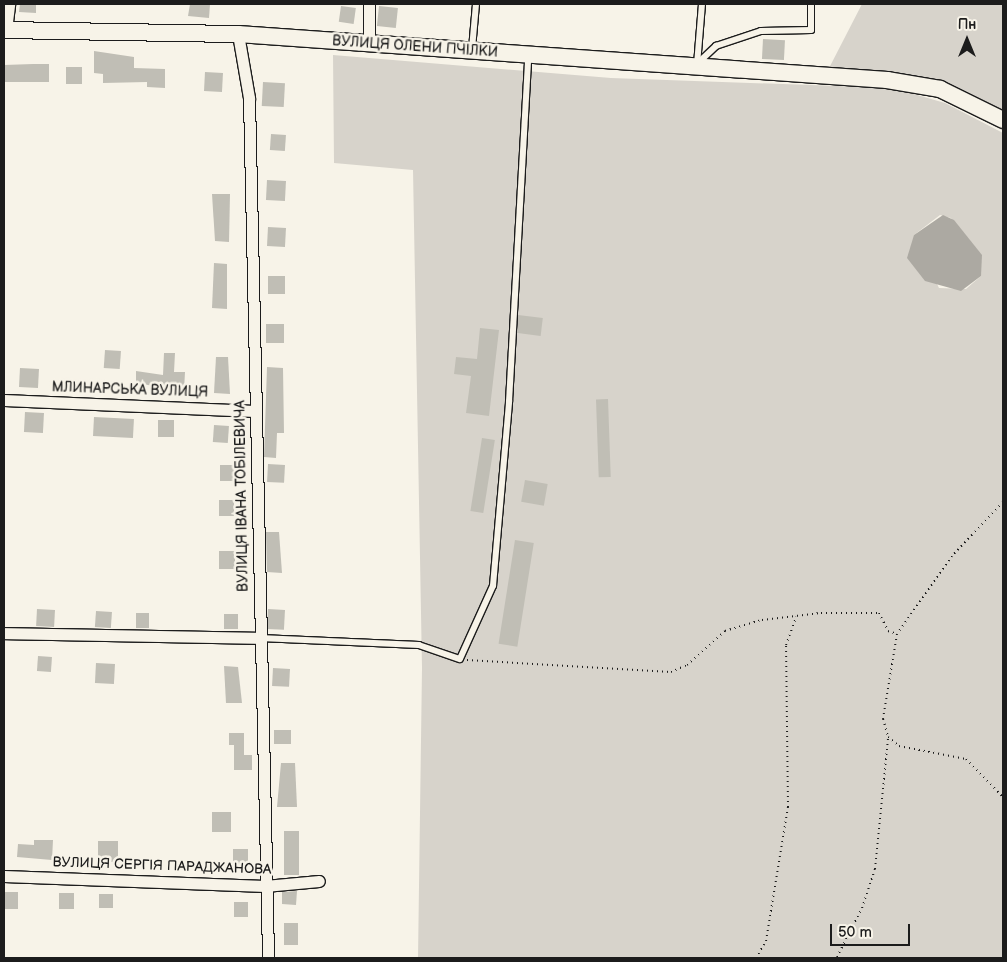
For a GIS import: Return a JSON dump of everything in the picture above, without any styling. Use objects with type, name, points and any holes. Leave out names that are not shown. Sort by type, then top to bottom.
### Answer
[{"type":"street","points":[[5,30],[10,4]]},
{"type":"street","points":[[368,4],[369,43]]},
{"type":"street","name":"ВУЛИЦЯ ОЛЕНИ ПЧІЛКИ","points":[[5,30],[238,34],[826,77],[940,89],[1003,120]]},
{"type":"street","name":"ВУЛИЦЯ ІВАНА ТОБІЛЕВИЧА","points":[[238,34],[249,98],[268,958]]},
{"type":"street","name":"МЛИНАРСЬКА ВУЛИЦЯ","points":[[4,400],[255,411]]},
{"type":"street","points":[[4,633],[260,638]]},
{"type":"street","name":"ВУЛИЦЯ СЕРГІЯ ПАРАДЖАНОВА","points":[[4,876],[265,886],[319,881]]},
{"type":"lane","points":[[472,52],[476,4]]},
{"type":"lane","points":[[696,67],[702,4]]},
{"type":"lane","points":[[696,67],[716,46],[761,31],[812,30],[812,4]]},
{"type":"lane","points":[[260,638],[419,645],[460,659],[492,586],[509,402],[529,55]]},
{"type":"path","points":[[812,958],[837,958],[862,908],[875,869],[888,737],[884,709],[898,634],[952,556],[1003,502]]},
{"type":"path","points":[[460,659],[671,672],[687,665],[725,630],[797,616],[880,613],[888,631],[898,634]]},
{"type":"path","points":[[756,958],[766,941],[788,807],[786,645],[797,616]]},
{"type":"path","points":[[888,737],[899,746],[966,759],[1003,797]]},
{"type":"shaded area","points":[[862,4],[1003,4],[1003,117],[964,96],[827,72]]},
{"type":"shaded area","points":[[333,55],[611,78],[893,88],[945,103],[1003,133],[1003,958],[418,958],[422,668],[413,170],[334,163]],"holes":[[[940,215],[951,218],[981,276],[966,289],[939,288],[914,235]]]},
{"type":"shaded area","points":[[943,215],[954,220],[982,255],[981,276],[961,291],[925,281],[907,258],[914,235]]},
{"type":"building","points":[[20,4],[36,4],[36,13],[19,12]]},
{"type":"building","points":[[190,4],[210,4],[209,18],[188,16]]},
{"type":"building","points":[[341,6],[356,8],[354,24],[339,22]]},
{"type":"building","points":[[379,6],[398,8],[396,28],[377,26]]},
{"type":"building","points":[[763,39],[785,40],[784,60],[762,59]]},
{"type":"building","points":[[94,51],[134,57],[134,68],[165,69],[165,88],[147,87],[147,82],[103,83],[103,74],[94,73]]},
{"type":"building","points":[[49,64],[49,82],[4,82],[4,65]]},
{"type":"building","points":[[66,67],[82,67],[82,84],[66,84]]},
{"type":"building","points":[[205,72],[223,73],[222,92],[204,91]]},
{"type":"building","points":[[263,82],[285,83],[284,107],[262,106]]},
{"type":"building","points":[[271,134],[286,135],[285,151],[270,150]]},
{"type":"building","points":[[267,180],[286,181],[285,201],[266,200]]},
{"type":"building","points":[[212,194],[230,194],[229,242],[215,241]]},
{"type":"building","points":[[268,227],[286,228],[285,247],[267,246]]},
{"type":"building","points":[[214,263],[227,264],[227,309],[212,308]]},
{"type":"building","points":[[268,276],[285,276],[285,294],[268,294]]},
{"type":"building","points":[[518,315],[543,318],[541,336],[516,333]]},
{"type":"building","points":[[266,324],[284,324],[284,343],[266,343]]},
{"type":"building","points":[[480,328],[499,330],[489,416],[466,413],[471,376],[454,374],[456,357],[477,359]]},
{"type":"building","points":[[105,350],[121,351],[120,369],[104,368]]},
{"type":"building","points":[[164,353],[175,353],[174,372],[185,372],[184,391],[136,383],[136,371],[163,375]]},
{"type":"building","points":[[216,357],[228,357],[230,394],[214,393]]},
{"type":"building","points":[[267,367],[283,368],[284,433],[277,433],[276,458],[264,457]]},
{"type":"building","points":[[20,368],[39,369],[38,388],[19,387]]},
{"type":"building","points":[[596,399],[608,399],[611,477],[599,477]]},
{"type":"building","points":[[25,412],[44,413],[43,433],[24,432]]},
{"type":"building","points":[[94,417],[134,419],[133,438],[93,436]]},
{"type":"building","points":[[158,420],[174,420],[174,437],[158,437]]},
{"type":"building","points":[[214,425],[229,426],[228,443],[213,442]]},
{"type":"building","points":[[482,438],[495,440],[483,513],[470,511]]},
{"type":"building","points":[[268,464],[285,465],[284,483],[267,482]]},
{"type":"building","points":[[220,465],[234,465],[234,481],[220,481]]},
{"type":"building","points":[[525,480],[548,484],[544,506],[521,502]]},
{"type":"building","points":[[219,500],[234,500],[234,516],[219,516]]},
{"type":"building","points":[[266,532],[279,532],[282,573],[267,572]]},
{"type":"building","points":[[515,540],[534,543],[517,647],[499,644]]},
{"type":"building","points":[[219,551],[235,551],[235,569],[219,569]]},
{"type":"building","points":[[37,609],[55,610],[54,627],[36,626]]},
{"type":"building","points":[[268,609],[285,610],[284,630],[267,629]]},
{"type":"building","points":[[96,611],[112,612],[111,628],[95,627]]},
{"type":"building","points":[[136,613],[149,613],[149,628],[136,628]]},
{"type":"building","points":[[224,614],[238,614],[238,629],[224,629]]},
{"type":"building","points":[[38,656],[52,657],[51,672],[37,671]]},
{"type":"building","points":[[96,663],[115,664],[114,684],[95,683]]},
{"type":"building","points":[[224,666],[238,667],[242,703],[226,703]]},
{"type":"building","points":[[273,668],[290,669],[289,687],[272,686]]},
{"type":"building","points":[[274,730],[291,730],[291,744],[274,744]]},
{"type":"building","points":[[229,733],[244,733],[244,755],[252,755],[252,770],[234,770],[234,745],[229,745]]},
{"type":"building","points":[[281,763],[295,763],[297,807],[277,807]]},
{"type":"building","points":[[212,812],[231,812],[231,832],[212,832]]},
{"type":"building","points":[[284,831],[299,831],[299,875],[284,875]]},
{"type":"building","points":[[34,840],[53,840],[52,860],[17,857],[18,844],[34,845]]},
{"type":"building","points":[[98,841],[118,841],[118,862],[98,862]]},
{"type":"building","points":[[233,849],[248,849],[248,865],[233,865]]},
{"type":"building","points":[[297,891],[296,905],[282,904],[282,892]]},
{"type":"building","points":[[4,892],[18,892],[18,909],[4,909]]},
{"type":"building","points":[[59,893],[74,893],[74,909],[59,909]]},
{"type":"building","points":[[99,894],[113,894],[113,908],[99,908]]},
{"type":"building","points":[[234,902],[248,902],[248,917],[234,917]]},
{"type":"building","points":[[284,923],[298,923],[298,945],[284,945]]}]
